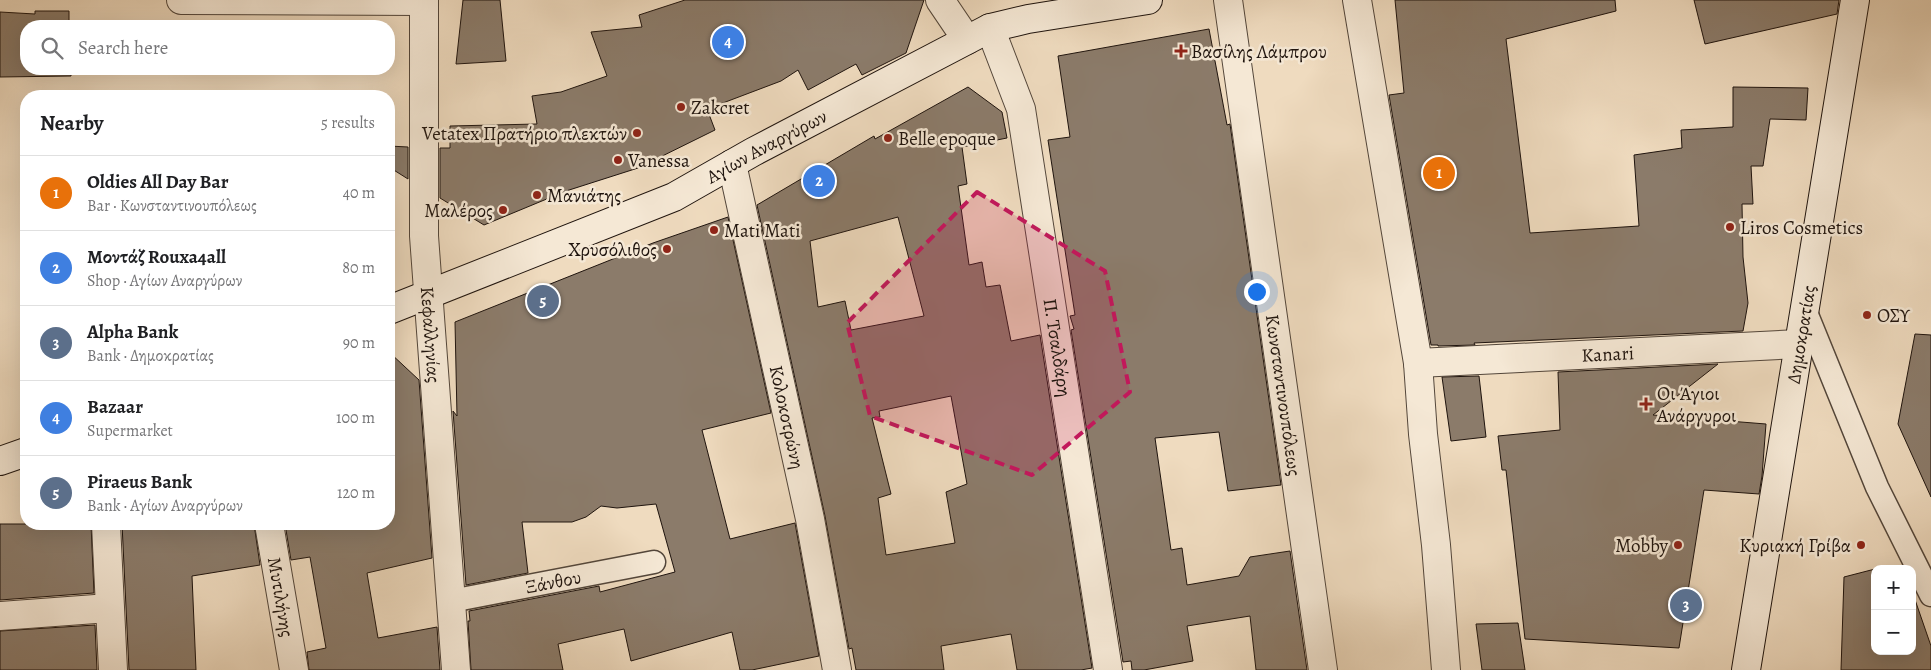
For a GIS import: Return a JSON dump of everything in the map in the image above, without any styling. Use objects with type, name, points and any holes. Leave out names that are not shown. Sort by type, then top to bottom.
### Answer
[{"type":"street","points":[[181,0],[424,1]]},
{"type":"street","name":"Π. Τσαλδάρη","points":[[940,0],[978,34],[1021,109],[1108,670]]},
{"type":"street","name":"Αγίων Αναργύρων","points":[[395,308],[674,196],[978,34],[1028,19],[1148,0]]},
{"type":"street","name":"Κωνσταντινουπόλεως","points":[[1228,0],[1323,670]]},
{"type":"street","points":[[1357,0],[1418,363],[1446,670]]},
{"type":"street","name":"Δημοκρατίας","points":[[1746,670],[1855,0]]},
{"type":"street","name":"Κεφαλληνίας","points":[[424,1],[424,236],[456,670]]},
{"type":"street","name":"Κολοκοτρώνη","points":[[732,164],[810,519],[837,670]]},
{"type":"street","name":"Kanari","points":[[1418,363],[1799,344]]},
{"type":"street","points":[[0,461],[20,454]]},
{"type":"street","points":[[106,530],[112,670]]},
{"type":"street","name":"Μυτιλήνης","points":[[270,530],[294,670]]},
{"type":"street","points":[[0,616],[109,608]]},
{"type":"lane","points":[[1804,310],[1877,487],[1931,595]]},
{"type":"lane","name":"Ξάνθου","points":[[451,601],[654,562]]},
{"type":"highlighted area","points":[[977,192],[1105,271],[1130,392],[1032,475],[870,416],[847,323]]},
{"type":"building","points":[[463,0],[500,0],[506,61],[456,64]]},
{"type":"building","points":[[685,0],[924,0],[906,53],[862,75],[856,64],[808,90],[798,70],[781,81],[707,109],[715,130],[638,168],[566,191],[484,225],[440,198],[440,148],[450,148],[450,126],[537,124],[532,96],[561,92],[607,76],[591,32],[642,27],[639,15]]},
{"type":"building","points":[[1395,0],[1615,0],[1616,11],[1506,39],[1530,233],[1639,226],[1634,155],[1682,148],[1681,130],[1733,127],[1733,87],[1808,88],[1806,120],[1770,119],[1763,166],[1751,166],[1753,204],[1742,204],[1743,257],[1748,303],[1743,331],[1474,343],[1475,345],[1431,345],[1389,95],[1404,93]]},
{"type":"building","points":[[1694,0],[1839,0],[1837,14],[1705,44]]},
{"type":"building","points":[[35,11],[69,11],[69,20],[20,20],[20,75],[71,76],[0,77],[0,12],[35,14]]},
{"type":"building","points":[[1209,29],[1227,125],[1230,124],[1281,485],[1228,491],[1219,432],[1155,438],[1171,550],[1182,548],[1187,585],[1239,576],[1250,557],[1290,551],[1307,670],[1256,670],[1250,616],[1187,626],[1193,661],[1144,670],[1132,670],[1131,661],[1123,662],[1071,330],[1074,329],[1070,316],[1075,315],[1048,140],[1070,137],[1058,56]]},
{"type":"building","points":[[968,87],[1002,112],[1007,138],[962,147],[967,184],[958,186],[969,265],[982,262],[986,287],[1000,285],[1011,341],[1040,335],[1092,668],[1081,670],[1017,670],[1011,634],[941,646],[944,670],[856,670],[852,648],[849,649],[825,516],[757,205],[874,136],[875,139]],"holes":[[[898,217],[924,316],[851,330],[845,301],[818,307],[810,241]],[[951,396],[967,484],[946,492],[955,543],[886,555],[878,498],[891,494],[872,418],[880,417],[879,411]]]},
{"type":"building","points":[[395,146],[408,147],[408,179],[395,171]]},
{"type":"building","points":[[728,217],[771,413],[702,430],[730,539],[795,523],[819,656],[752,670],[740,670],[732,632],[631,661],[624,629],[558,644],[563,670],[471,670],[469,611],[599,586],[600,592],[675,572],[656,504],[617,508],[601,506],[586,517],[572,522],[522,522],[528,573],[466,585],[453,411],[457,416],[455,322],[653,243]]},
{"type":"building","points":[[1915,334],[1931,335],[1931,497],[1898,424]]},
{"type":"building","points":[[395,358],[419,380],[432,558],[367,573],[378,638],[437,627],[440,670],[309,670],[307,652],[326,648],[310,557],[291,560],[286,530],[395,530]]},
{"type":"building","points":[[1718,364],[1653,415],[1766,424],[1762,476],[1759,494],[1704,490],[1679,648],[1525,639],[1506,470],[1502,470],[1498,436],[1560,430],[1558,372]]},
{"type":"building","points":[[1479,376],[1486,437],[1451,441],[1442,377]]},
{"type":"building","points":[[0,524],[20,524],[20,530],[91,530],[94,593],[0,600]]},
{"type":"building","points":[[122,530],[255,530],[260,565],[192,576],[196,670],[129,670]]},
{"type":"building","points":[[1871,570],[1871,655],[1916,655],[1916,603],[1931,646],[1931,670],[1841,670],[1844,577]]},
{"type":"building","points":[[1518,623],[1525,670],[1482,670],[1476,624]]},
{"type":"building","points":[[95,625],[97,670],[0,670],[0,631]]},
{"type":"place","name":"Bazaar","points":[[728,42]]},
{"type":"place","name":"Βασίλης Λάμπρου","points":[[1181,51]]},
{"type":"place","name":"Zakcret","points":[[681,107]]},
{"type":"place","name":"Vetatex Πρατήριο πλεκτών","points":[[637,133]]},
{"type":"place","name":"Belle epoque","points":[[888,138]]},
{"type":"place","name":"Vanessa","points":[[618,160]]},
{"type":"place","name":"Oldies All Day Bar","points":[[1439,173]]},
{"type":"place","name":"Μοντάζ Rouxa4all","points":[[819,181]]},
{"type":"place","name":"Μανιάτης","points":[[537,195]]},
{"type":"place","name":"Μαλέρος","points":[[503,210]]},
{"type":"place","name":"Liros Cosmetics","points":[[1730,227]]},
{"type":"place","name":"Mati Mati","points":[[714,230]]},
{"type":"place","name":"Χρυσόλιθος","points":[[667,249]]},
{"type":"place","name":"Piraeus Bank","points":[[543,301]]},
{"type":"place","name":"ΟΣΥ","points":[[1867,315]]},
{"type":"place","name":"Οι Άγιοι Ανάργυροι","points":[[1646,404]]},
{"type":"place","name":"Mobby","points":[[1678,545]]},
{"type":"place","name":"Κυριακή Γρίβα","points":[[1861,545]]},
{"type":"place","name":"Alpha Bank","points":[[1686,605]]}]
